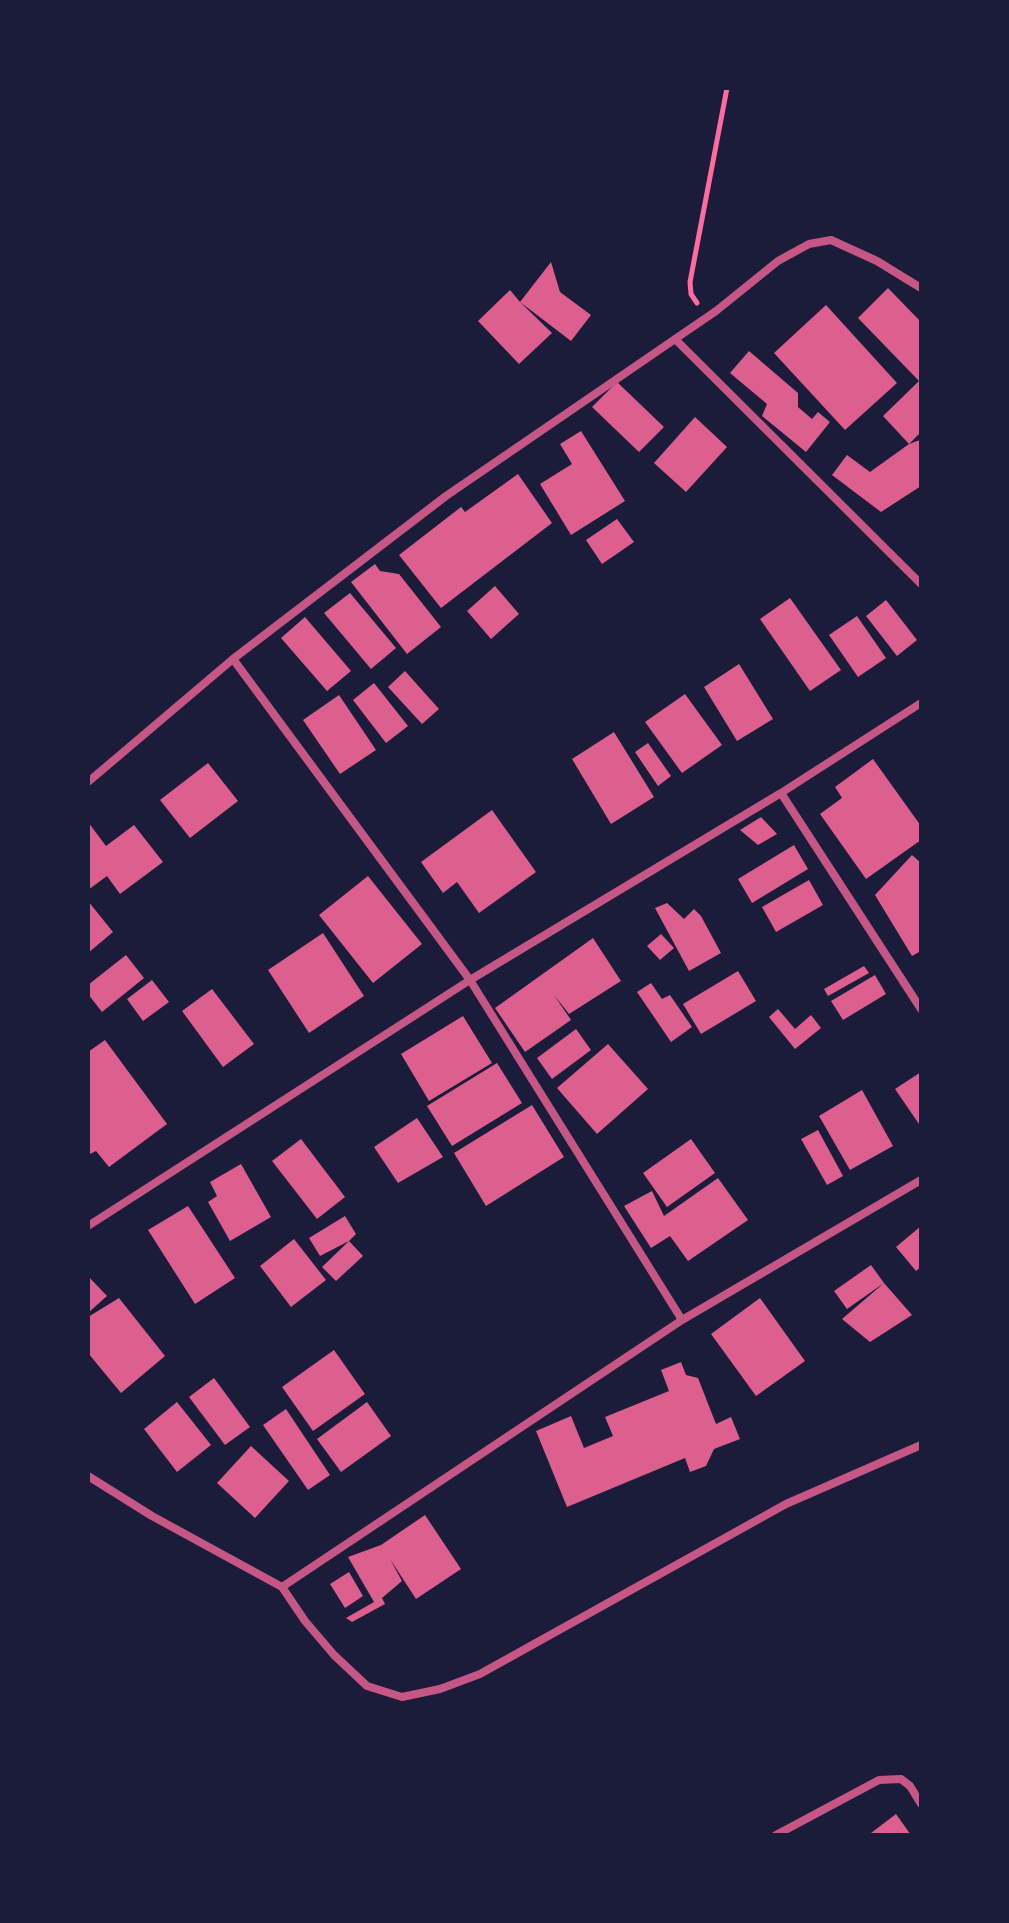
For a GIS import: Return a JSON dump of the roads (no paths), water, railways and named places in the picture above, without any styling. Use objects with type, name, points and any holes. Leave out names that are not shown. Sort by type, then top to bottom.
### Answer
[{"type":"street","points":[[88,782],[233,659],[446,496],[716,311],[778,261],[809,244],[831,240],[877,261],[921,288]]},
{"type":"street","points":[[675,339],[921,584]]},
{"type":"street","points":[[233,659],[470,980],[682,1320]]},
{"type":"street","points":[[88,1226],[470,980],[781,793],[921,703]]},
{"type":"street","points":[[781,793],[921,1009]]},
{"type":"street","points":[[282,1587],[682,1320],[921,1180]]},
{"type":"street","points":[[88,1476],[152,1516],[282,1587],[334,1655],[367,1686],[402,1697],[440,1689],[480,1674],[786,1504],[921,1445]]},
{"type":"street","points":[[776,1835],[879,1780],[901,1779],[910,1786],[921,1804]]}]
